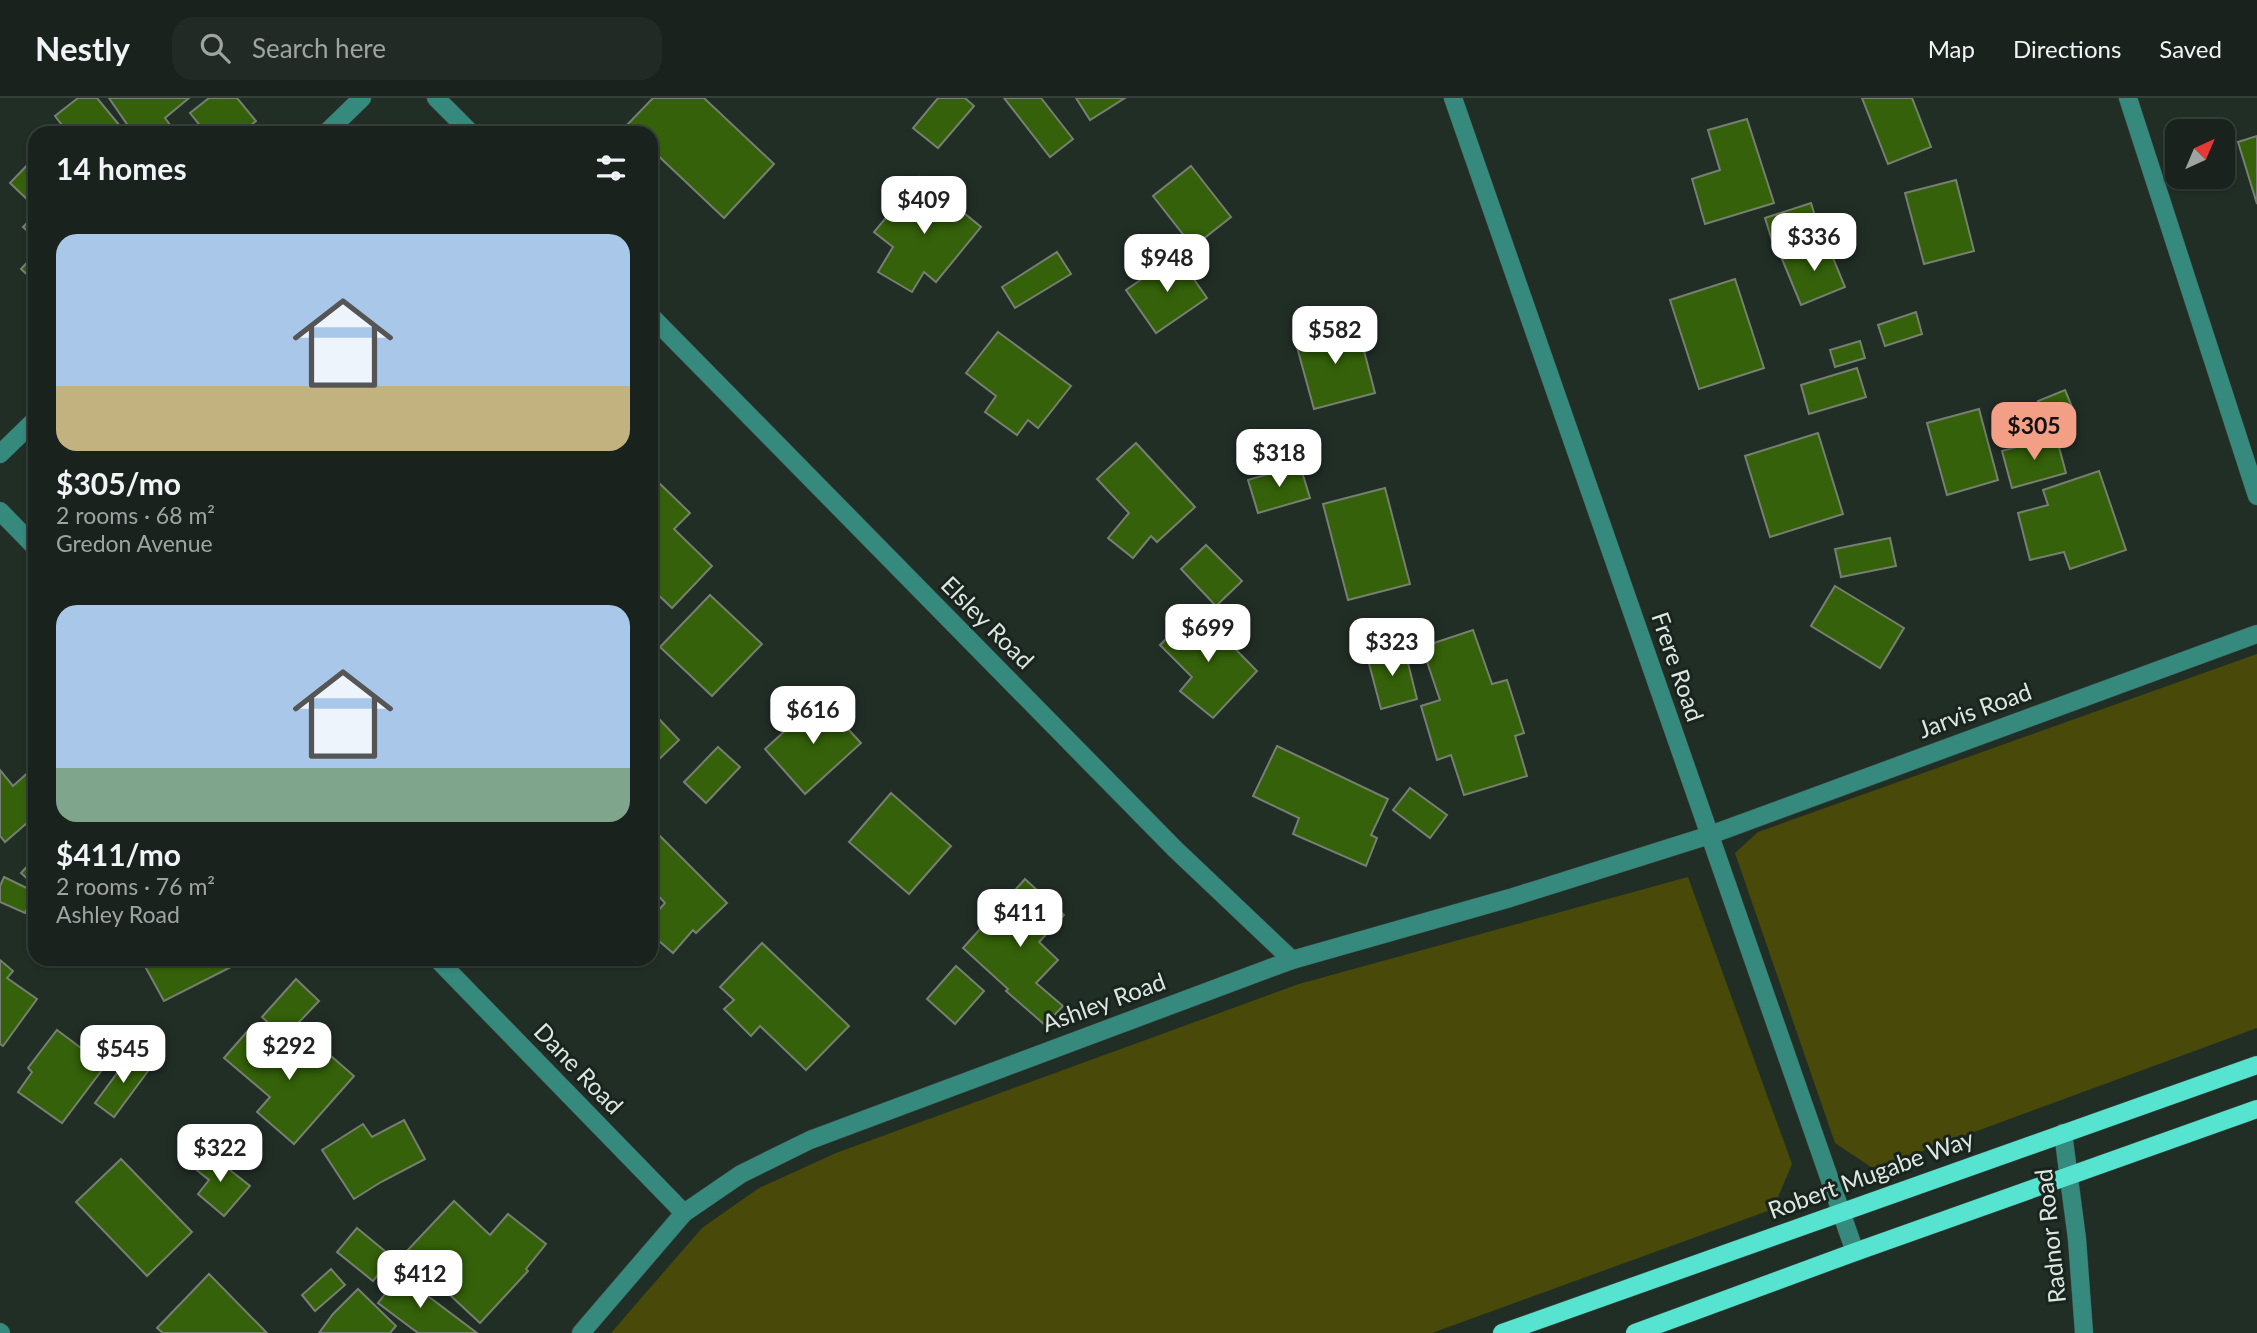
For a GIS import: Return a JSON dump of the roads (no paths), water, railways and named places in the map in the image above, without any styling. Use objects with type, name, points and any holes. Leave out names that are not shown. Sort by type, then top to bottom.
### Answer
[{"type":"main road","name":"Robert Mugabe Way","points":[[1502,1333],[2257,1065]]},
{"type":"main road","points":[[1635,1333],[2257,1109]]},
{"type":"street","points":[[333,126],[362,98]]},
{"type":"street","points":[[436,98],[464,126]]},
{"type":"street","name":"Frere Road","points":[[1453,98],[1854,1252]]},
{"type":"street","points":[[2128,98],[2257,496]]},
{"type":"street","name":"Elsley Road","points":[[658,323],[1175,849],[1292,960]]},
{"type":"street","points":[[0,454],[28,427]]},
{"type":"street","points":[[0,511],[28,540]]},
{"type":"street","name":"Jarvis Road","points":[[1710,835],[2257,634]]},
{"type":"street","name":"Ashley Road","points":[[581,1333],[684,1213],[741,1174],[810,1140],[1292,960],[1510,898],[1710,835]]},
{"type":"street","name":"Dane Road","points":[[443,966],[684,1213]]},
{"type":"street","name":"Radnor Road","points":[[2063,1133],[2077,1239],[2084,1333]]}]
